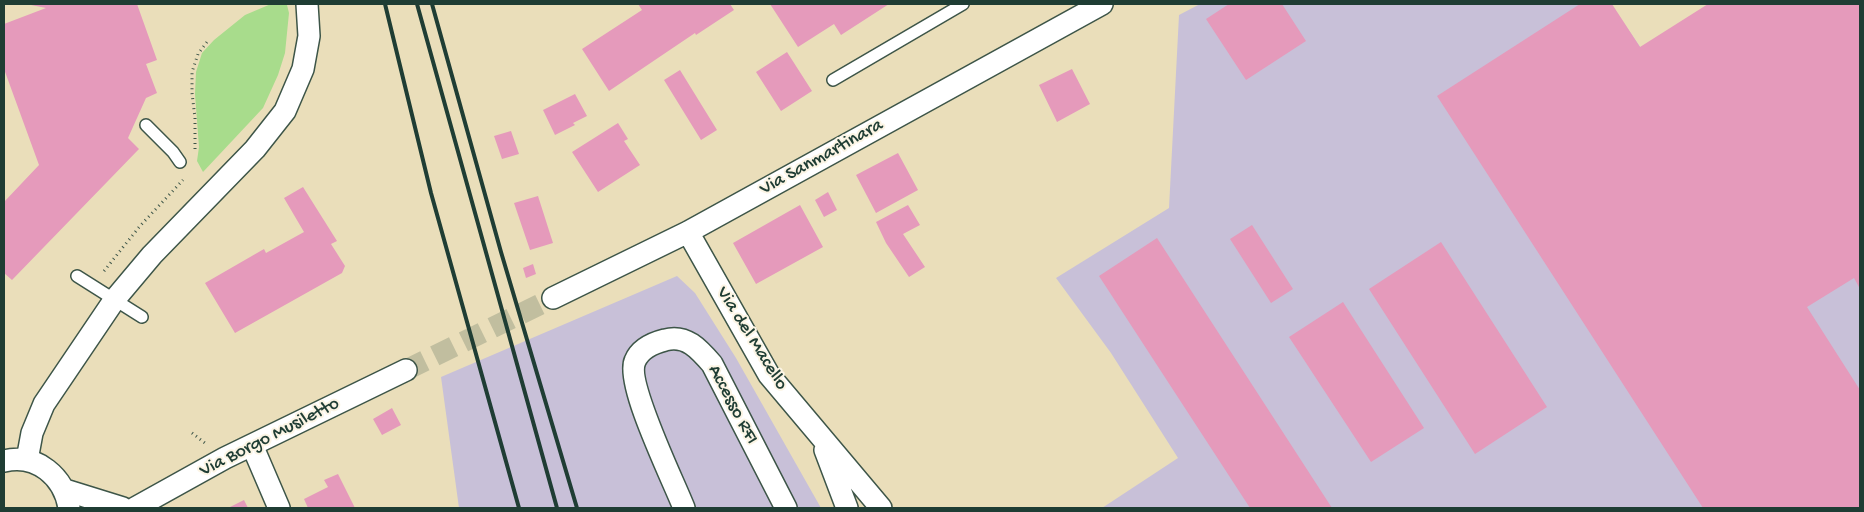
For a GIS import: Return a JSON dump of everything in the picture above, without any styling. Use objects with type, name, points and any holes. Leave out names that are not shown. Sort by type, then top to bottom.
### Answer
[{"type":"street","points":[[27,460],[32,433],[44,404],[115,299],[152,255],[254,149],[284,111],[303,69],[309,36],[307,4]]},
{"type":"street","name":"Via Sanmartinara","points":[[553,298],[688,232],[1091,7]]},
{"type":"street","name":"Via del Macello","points":[[688,232],[769,376],[881,508]]},
{"type":"street","name":"Accesso RFI","points":[[684,508],[645,414],[634,381],[634,362],[643,349],[659,341],[673,338],[688,341],[712,364],[786,508]]},
{"type":"street","name":"Via Borgo Musiletto","points":[[134,508],[252,445],[406,370]]},
{"type":"street","points":[[819,436],[847,508]]},
{"type":"street","points":[[252,445],[279,508]]},
{"type":"street","points":[[4,461],[11,459],[27,460],[43,466],[56,476],[67,499],[123,508]]},
{"type":"lane","points":[[833,80],[963,4]]},
{"type":"lane","points":[[146,125],[173,152],[180,162]]},
{"type":"lane","points":[[77,276],[142,317]]},
{"type":"shaded area","points":[[1200,4],[1611,4],[1647,57],[1730,4],[1860,4],[1860,508],[1102,508],[1178,458],[1111,353],[1056,278],[1169,208],[1179,15]]},
{"type":"shaded area","points":[[677,276],[695,293],[736,358],[821,508],[459,508],[441,377]]},
{"type":"green space","points":[[271,4],[287,5],[289,13],[285,53],[278,75],[263,108],[203,172],[197,161],[199,147],[195,94],[196,72],[202,53],[214,40],[245,15]]},
{"type":"building","points":[[26,4],[137,4],[157,60],[146,64],[157,93],[146,98],[128,138],[139,149],[12,280],[4,273],[4,202],[39,165],[4,69],[4,24],[46,8]]},
{"type":"building","points":[[638,4],[730,4],[734,10],[696,35],[695,33],[609,91],[582,49],[642,10]]},
{"type":"building","points":[[770,4],[889,4],[841,35],[834,24],[798,47]]},
{"type":"building","points":[[1229,4],[1282,4],[1306,41],[1246,80],[1206,19]]},
{"type":"building","points":[[1580,4],[1612,4],[1640,47],[1708,4],[1860,4],[1860,289],[1854,278],[1807,307],[1860,390],[1860,508],[1703,508],[1437,96]]},
{"type":"building","points":[[787,52],[812,91],[781,111],[756,72]]},
{"type":"building","points":[[1072,69],[1090,104],[1057,122],[1039,85]]},
{"type":"building","points":[[680,70],[717,130],[701,140],[664,80]]},
{"type":"building","points":[[575,94],[587,116],[573,123],[575,125],[555,135],[543,110]]},
{"type":"building","points":[[618,123],[628,139],[624,141],[640,165],[598,192],[572,152]]},
{"type":"building","points":[[511,131],[519,154],[502,159],[494,136]]},
{"type":"building","points":[[898,153],[918,190],[876,213],[856,175]]},
{"type":"building","points":[[303,187],[337,241],[331,244],[345,266],[342,273],[235,333],[205,283],[264,249],[266,253],[304,232],[284,198]]},
{"type":"building","points":[[828,192],[837,210],[824,217],[815,200]]},
{"type":"building","points":[[538,196],[553,243],[530,250],[514,203]]},
{"type":"building","points":[[800,205],[823,247],[756,284],[733,243]]},
{"type":"building","points":[[908,205],[920,225],[903,234],[925,267],[909,277],[886,243],[876,222]]},
{"type":"building","points":[[1252,225],[1293,289],[1271,303],[1230,239]]},
{"type":"building","points":[[1157,238],[1332,508],[1250,508],[1099,276]]},
{"type":"building","points":[[1441,242],[1547,407],[1475,454],[1369,289]]},
{"type":"building","points":[[533,264],[536,274],[526,278],[523,268]]},
{"type":"building","points":[[1343,302],[1424,428],[1371,462],[1289,337]]},
{"type":"building","points":[[392,408],[401,425],[382,435],[373,419]]},
{"type":"building","points":[[338,474],[355,508],[308,508],[304,499],[328,487],[324,480]]},
{"type":"building","points":[[244,500],[248,508],[228,508]]},
{"type":"tunnel","points":[[406,370],[553,298]]},
{"type":"railway","points":[[385,4],[431,193],[519,508]]},
{"type":"railway","points":[[417,4],[557,508]]},
{"type":"railway","points":[[432,4],[501,252],[577,508]]}]
